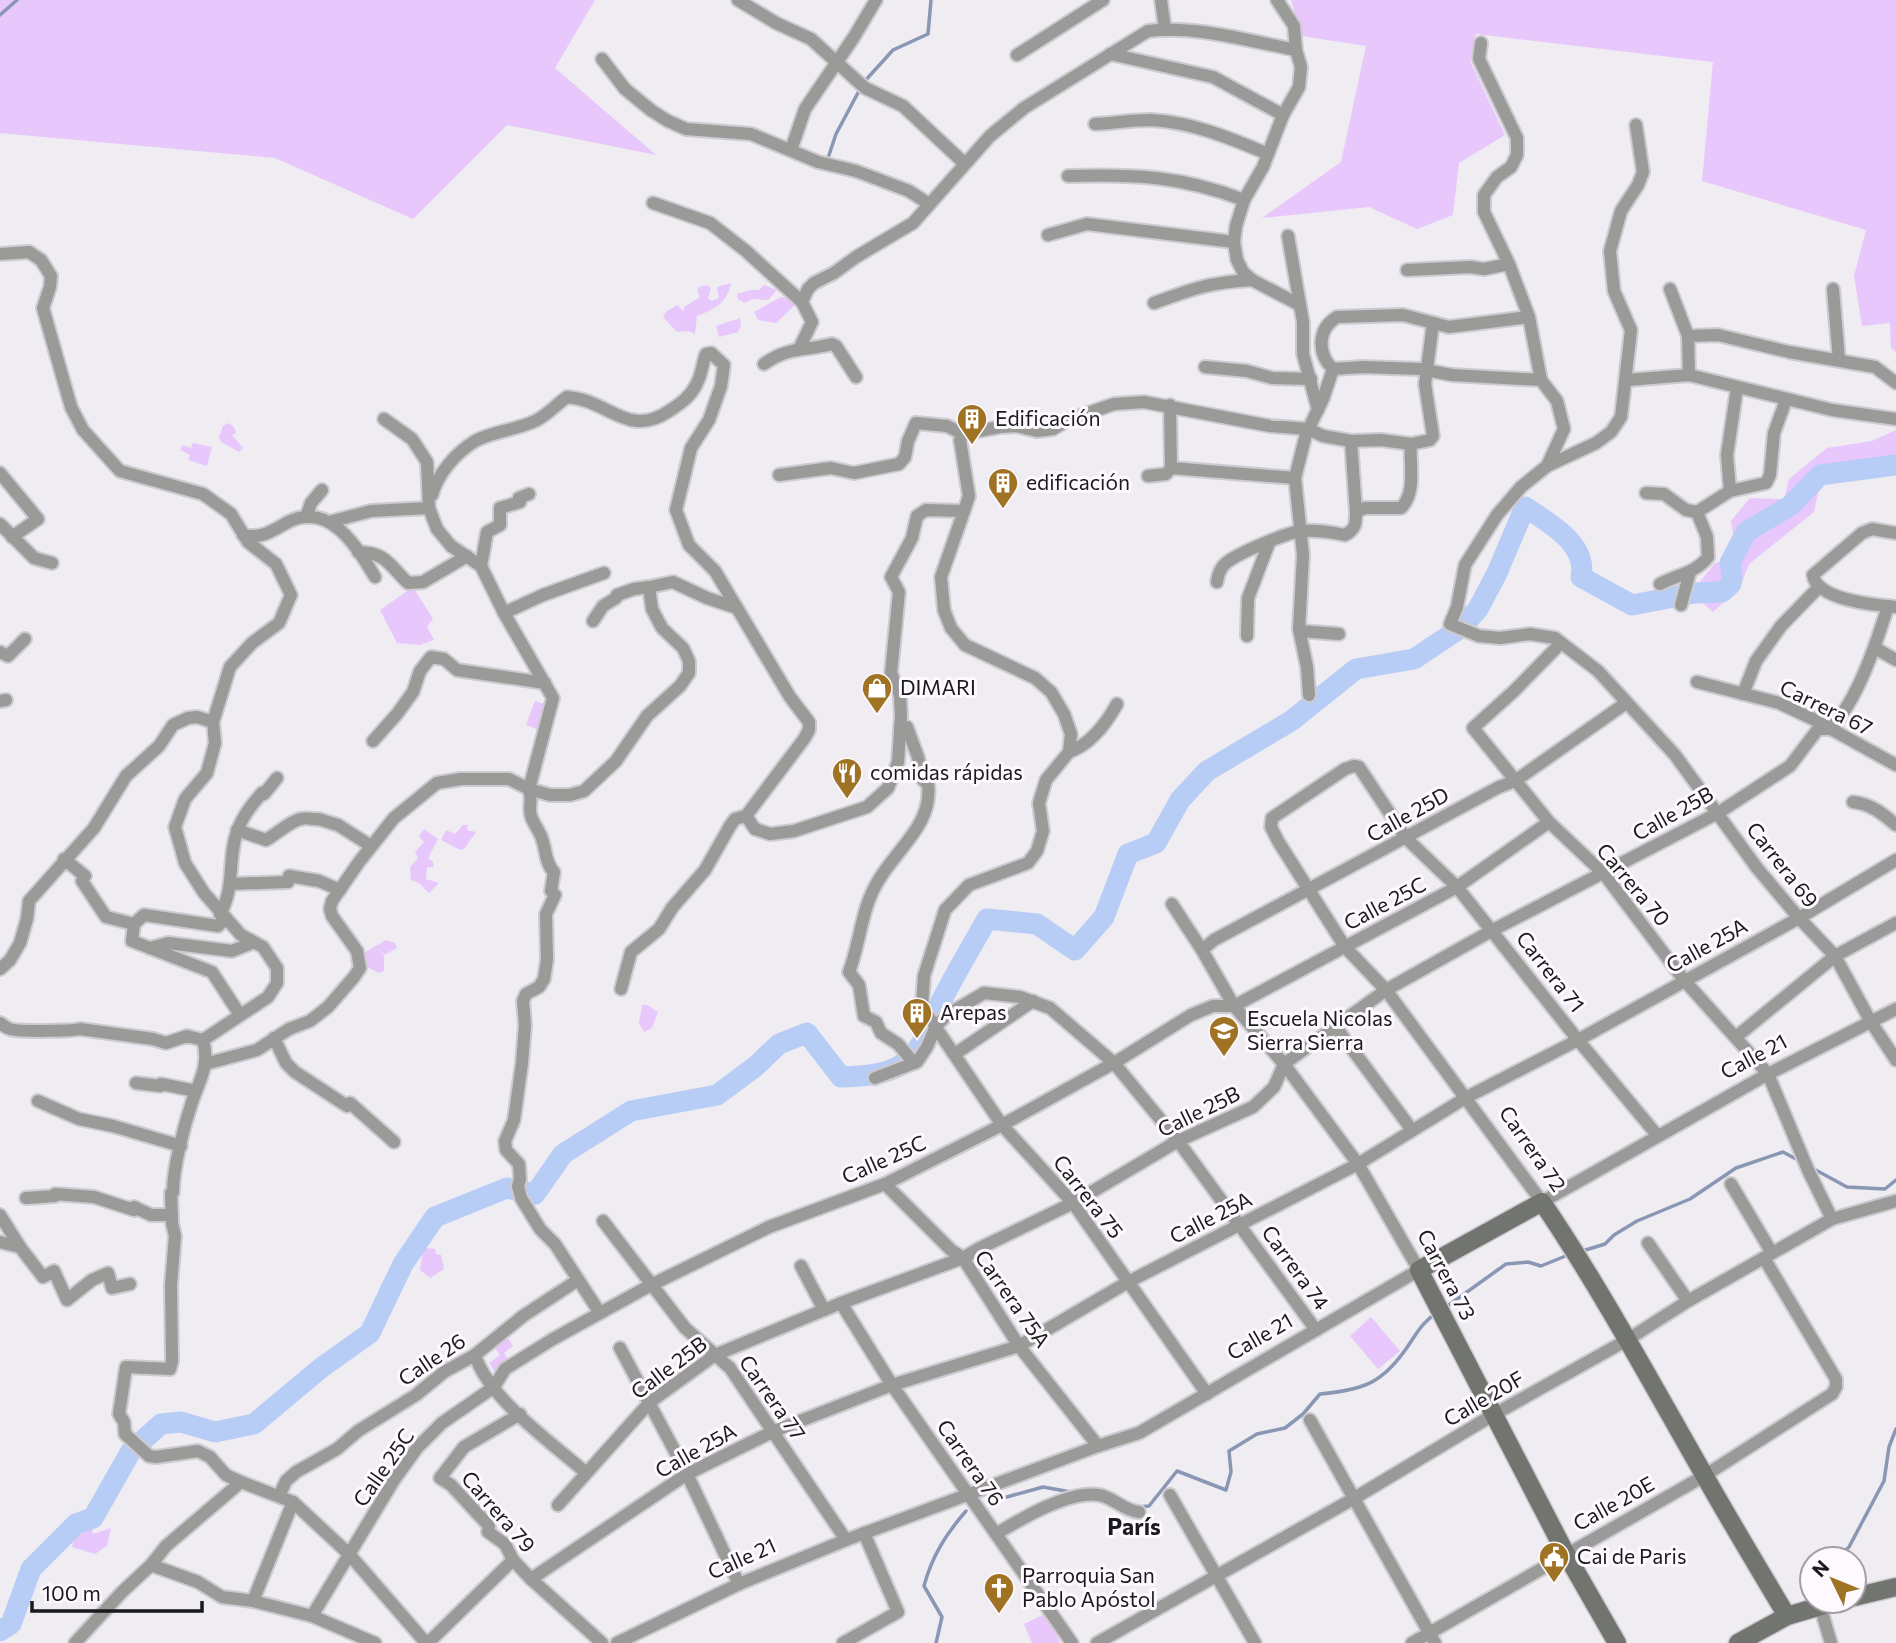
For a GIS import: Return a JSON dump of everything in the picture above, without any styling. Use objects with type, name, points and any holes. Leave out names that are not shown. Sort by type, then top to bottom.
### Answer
[{"type":"street","points":[[738,0],[776,23],[811,39],[865,88],[903,106],[964,163]]},
{"type":"street","points":[[791,150],[805,109],[876,0]]},
{"type":"street","points":[[1017,55],[1103,0]]},
{"type":"street","points":[[1161,0],[1165,29]]},
{"type":"street","points":[[1277,0],[1294,26],[1301,67],[1299,88],[1283,115],[1268,154],[1244,200],[1234,242],[1242,272],[1298,304]]},
{"type":"street","points":[[802,302],[814,283],[913,223],[990,136],[1024,108],[1148,31],[1165,29],[1205,33],[1296,50]]},
{"type":"street","points":[[1481,43],[1479,59],[1517,138],[1517,155],[1511,167],[1497,177],[1484,195],[1484,212],[1529,317],[1541,380],[1557,401],[1564,429],[1547,466]]},
{"type":"street","points":[[1110,54],[1213,77],[1283,115]]},
{"type":"street","points":[[602,59],[625,89],[652,111],[686,129],[751,134],[818,162],[856,171],[909,191],[929,204]]},
{"type":"street","points":[[1095,124],[1150,120],[1183,124],[1222,135],[1268,154]]},
{"type":"street","points":[[1560,643],[1555,638],[1543,635],[1500,638],[1479,636],[1450,624],[1457,607],[1465,565],[1497,515],[1521,487],[1547,466],[1596,443],[1611,432],[1621,417],[1631,330],[1614,291],[1610,251],[1621,211],[1643,172],[1636,125]]},
{"type":"street","points":[[1068,176],[1123,174],[1169,179],[1217,190],[1244,200]]},
{"type":"street","points":[[653,203],[710,223],[746,251],[802,302],[812,322],[800,347]]},
{"type":"street","points":[[1048,235],[1087,224],[1234,242]]},
{"type":"street","points":[[1288,236],[1303,321],[1303,354],[1318,410]]},
{"type":"street","points":[[0,254],[29,252],[41,260],[51,276],[43,308],[71,407],[83,429],[120,471],[202,494],[231,514],[247,542],[275,564],[291,595],[279,623],[252,643],[230,667],[213,722],[215,743],[207,773],[185,799],[175,827],[185,863],[223,916],[252,943],[263,947],[277,968],[276,983],[268,997],[202,1040],[187,1036],[166,1043],[80,1029],[69,1032],[48,1029],[9,1030],[0,1023]]},
{"type":"street","points":[[1407,270],[1470,267],[1484,269],[1508,264]]},
{"type":"street","points":[[1154,303],[1219,282],[1252,280]]},
{"type":"street","points":[[1670,289],[1688,336],[1689,375]]},
{"type":"street","points":[[1833,289],[1839,360]]},
{"type":"street","points":[[1529,317],[1460,327],[1441,326],[1403,315],[1345,316],[1334,319],[1326,327],[1321,354],[1333,369],[1363,367],[1427,370],[1452,375],[1541,380]]},
{"type":"street","points":[[779,475],[831,468],[854,473],[899,464],[905,457],[916,423],[947,426],[962,434],[1016,426],[1037,430],[1053,429],[1114,404],[1144,402],[1270,426],[1308,429],[1323,436],[1351,442],[1424,442],[1433,436],[1425,384],[1433,323]]},
{"type":"street","points":[[1688,336],[1718,335],[1789,352],[1875,367],[1896,383]]},
{"type":"street","points":[[764,363],[800,347],[817,349],[832,344],[856,377]]},
{"type":"street","points":[[429,508],[435,481],[453,459],[477,440],[508,432],[538,419],[567,397],[580,398],[637,423],[657,420],[690,394],[700,377],[706,354],[711,353],[724,365],[721,386],[709,420],[691,448],[676,510],[689,545],[715,571],[790,697],[809,722],[809,730],[746,816],[735,819],[730,825],[705,870],[672,908],[659,929],[631,952],[621,989]]},
{"type":"street","points":[[1205,367],[1247,371],[1272,377],[1311,379]]},
{"type":"street","points":[[1309,695],[1300,631],[1302,531],[1295,478],[1308,429],[1333,369]]},
{"type":"street","points":[[1626,380],[1689,375],[1786,400],[1862,416],[1896,419]]},
{"type":"street","points":[[1730,491],[1727,455],[1737,388]]},
{"type":"street","points":[[1646,493],[1664,494],[1686,510],[1697,512],[1730,491],[1766,483],[1774,433],[1786,400]]},
{"type":"street","points":[[1148,476],[1166,474],[1171,468],[1170,405]]},
{"type":"street","points":[[384,419],[412,439],[427,462],[429,508],[437,528],[450,546],[481,566],[504,613],[553,698],[529,789],[533,799],[530,811],[532,821],[541,836],[549,867],[554,872],[551,891],[555,895],[546,914],[547,960],[544,979],[539,987],[526,994],[523,1001],[525,1025],[522,1063],[514,1120],[505,1141],[506,1150],[519,1164],[518,1186],[521,1198],[600,1313]]},
{"type":"street","points":[[962,434],[960,440],[970,496],[940,577],[944,610],[951,628],[965,645],[1035,678],[1051,692],[1064,714],[1071,734],[1069,752]]},
{"type":"street","points":[[1217,582],[1221,569],[1228,561],[1282,536],[1302,531],[1345,535],[1352,531],[1356,524],[1356,512],[1351,442]]},
{"type":"street","points":[[1356,512],[1365,508],[1401,508],[1406,502],[1411,483],[1410,444]]},
{"type":"street","points":[[1171,468],[1295,478]]},
{"type":"street","points":[[0,473],[38,519],[12,537]]},
{"type":"street","points":[[306,517],[311,503],[322,491]]},
{"type":"street","points":[[481,566],[487,532],[500,525],[500,509],[520,502],[519,498],[529,494]]},
{"type":"street","points":[[329,522],[371,511],[429,508]]},
{"type":"street","points":[[746,816],[755,828],[770,834],[794,831],[867,807],[888,788],[898,762],[900,728],[900,695],[891,673],[899,592],[891,577],[912,538],[917,516],[926,510],[964,510]]},
{"type":"street","points":[[1682,602],[1689,578],[1708,557],[1707,537],[1697,512]]},
{"type":"street","points":[[243,535],[256,538],[265,536],[292,520],[306,517],[329,522],[351,538],[375,577]]},
{"type":"street","points":[[0,524],[34,558],[52,562]]},
{"type":"street","points":[[1743,694],[1756,661],[1816,581],[1862,533],[1872,529],[1896,533]]},
{"type":"street","points":[[1247,636],[1248,598],[1269,543]]},
{"type":"street","points":[[358,552],[374,552],[392,565],[408,583],[423,582],[467,556]]},
{"type":"street","points":[[504,613],[543,595],[604,573]]},
{"type":"street","points":[[1660,584],[1675,576],[1689,578]]},
{"type":"street","points":[[1816,581],[1835,596],[1892,607]]},
{"type":"street","points":[[593,621],[603,607],[617,595],[673,582],[737,608]]},
{"type":"street","points":[[205,1064],[257,1050],[289,1029],[310,1021],[328,1007],[354,977],[360,968],[357,951],[332,916],[330,909],[340,890],[394,818],[437,783],[461,779],[509,779],[550,795],[570,795],[584,791],[616,761],[647,716],[680,686],[689,673],[689,661],[683,648],[662,628],[652,609],[649,587]]},
{"type":"street","name":"Calle 25B","points":[[558,1505],[650,1402],[715,1354],[963,1258],[1073,1203],[1178,1142],[1253,1107],[1274,1087],[1284,1064],[1386,990],[1493,930],[1717,813],[1790,765],[1818,729],[1830,729],[1844,711],[1892,607]]},
{"type":"street","points":[[1300,631],[1339,634]]},
{"type":"street","points":[[0,652],[8,656],[25,639]]},
{"type":"street","name":"Carrera 69","points":[[1560,643],[1598,671],[1675,755],[1757,868],[1835,956],[1871,1022],[1896,1060]]},
{"type":"street","name":"Carrera 70","points":[[1560,643],[1514,691],[1473,728],[1549,822],[1604,874],[1684,980],[1768,1074],[1808,1170],[1832,1219]]},
{"type":"street","points":[[1875,648],[1896,660]]},
{"type":"street","points":[[373,741],[413,692],[420,671],[431,657],[443,659],[457,670],[545,683]]},
{"type":"street","name":"Carrera 67","points":[[1697,682],[1779,703],[1896,765]]},
{"type":"street","name":"Calle 25D","points":[[1202,950],[1214,940],[1499,787],[1515,781],[1626,703]]},
{"type":"street","name":"Carrera 75","points":[[1117,704],[1096,735],[1069,752],[1046,780],[1040,803],[1042,831],[1037,851],[1028,863],[969,885],[945,910],[923,976],[922,1007],[1002,1125],[1073,1203],[1207,1394]]},
{"type":"street","points":[[0,969],[10,960],[20,943],[29,901],[93,828],[126,776],[159,746],[173,725],[197,717],[213,722]]},
{"type":"street","points":[[900,728],[907,727],[923,780],[928,784],[930,797],[922,821],[885,871],[868,900],[849,972],[859,985],[864,1016],[876,1022],[881,1033],[898,1044],[911,1060]]},
{"type":"street","name":"Carrera 72","points":[[1362,770],[1354,766],[1345,769],[1271,821],[1278,841],[1345,947],[1386,990],[1467,1097],[1567,1240],[1628,1340],[1787,1616]]},
{"type":"street","name":"Carrera 71","points":[[1362,770],[1406,838],[1457,887],[1657,1135]]},
{"type":"street","points":[[240,1014],[212,972],[132,941],[134,924],[144,915],[218,926],[227,903],[237,831],[253,802],[264,794],[277,778]]},
{"type":"street","points":[[1853,802],[1879,810],[1896,825]]},
{"type":"street","points":[[237,831],[266,840],[296,820],[318,818],[338,825],[371,846]]},
{"type":"street","name":"Calle 25C","points":[[312,1616],[394,1479],[417,1448],[442,1423],[494,1387],[505,1369],[651,1285],[769,1227],[885,1184],[1002,1125],[1114,1063],[1191,1015],[1213,1006],[1234,1006],[1457,887],[1549,822]]},
{"type":"street","points":[[64,859],[85,876],[82,881],[106,917],[134,924]]},
{"type":"street","name":"Calle 25A","points":[[531,1579],[687,1474],[772,1432],[892,1385],[1019,1346],[1128,1282],[1358,1164],[1467,1097],[1578,1040],[1799,918],[1896,860]]},
{"type":"street","points":[[230,884],[288,882],[289,876],[319,881],[340,890]]},
{"type":"street","name":"Carrera 73","points":[[1172,904],[1234,1006],[1284,1064],[1358,1164],[1419,1269],[1566,1554],[1617,1643]]},
{"type":"street","points":[[1736,1037],[1835,956],[1896,923]]},
{"type":"street","points":[[150,948],[168,943],[232,951],[252,943]]},
{"type":"street","name":"Carrera 74","points":[[936,1027],[947,1015],[984,993],[1020,997],[1050,1007],[1114,1063],[1178,1142],[1316,1331]]},
{"type":"street","points":[[955,1054],[1032,1001]]},
{"type":"street","name":"Calle 21","points":[[617,1643],[739,1584],[846,1540],[1139,1433],[1419,1269],[1657,1135],[1768,1074],[1896,1009]]},
{"type":"street","points":[[1335,1026],[1412,1130]]},
{"type":"street","points":[[875,1077],[911,1060],[926,1047],[936,1027]]},
{"type":"street","points":[[274,1038],[286,1063],[295,1072],[347,1106],[350,1103],[394,1142]]},
{"type":"street","points":[[202,1040],[207,1054],[205,1064],[173,1173],[171,1193],[175,1236],[170,1369],[126,1367],[119,1414],[124,1422],[125,1434],[149,1456],[198,1451],[210,1457],[226,1475],[293,1502],[349,1553],[427,1643],[513,1560]]},
{"type":"street","points":[[136,1083],[160,1086],[172,1084],[196,1091]]},
{"type":"street","points":[[38,1101],[79,1119],[181,1146]]},
{"type":"street","name":"Carrera 75A","points":[[885,1184],[951,1250],[963,1258],[1019,1346],[1098,1446]]},
{"type":"street","points":[[1731,1184],[1768,1255]]},
{"type":"street","points":[[26,1198],[55,1194],[94,1197],[134,1210],[134,1207],[150,1215],[172,1215]]},
{"type":"street","name":"Calle 20F","points":[[1097,1643],[1353,1499],[1832,1219],[1896,1201]]},
{"type":"street","points":[[0,1215],[43,1277],[54,1271],[67,1300],[92,1280],[108,1273],[112,1288],[130,1284]]},
{"type":"street","name":"Carrera 77","points":[[603,1221],[685,1328],[730,1368],[846,1540]]},
{"type":"street","points":[[0,1242],[20,1247]]},
{"type":"street","points":[[1648,1243],[1688,1301]]},
{"type":"street","name":"Calle 20E","points":[[1412,1643],[1432,1638],[1566,1554],[1704,1476],[1832,1394],[1836,1379],[1768,1255]]},
{"type":"street","points":[[801,1266],[824,1310]]},
{"type":"street","name":"Calle 26","points":[[279,1496],[286,1481],[296,1472],[416,1395],[444,1372],[475,1355],[523,1316],[578,1280]]},
{"type":"street","name":"Carrera 76","points":[[841,1303],[892,1385],[1072,1643]]},
{"type":"street","points":[[620,1348],[687,1474],[739,1584]]},
{"type":"street","points":[[475,1355],[479,1366],[503,1399],[585,1472]]},
{"type":"street","name":"Carrera 79","points":[[520,1414],[464,1447],[440,1478],[451,1485],[489,1526],[488,1532],[505,1544],[513,1560],[531,1579],[602,1643]]},
{"type":"street","points":[[1310,1420],[1432,1638]]},
{"type":"street","points":[[75,1643],[166,1546],[241,1482]]},
{"type":"street","points":[[996,1534],[1030,1513],[1084,1495],[1105,1496],[1139,1512]]},
{"type":"street","points":[[1170,1495],[1214,1576],[1255,1643]]},
{"type":"street","points":[[253,1601],[293,1502]]},
{"type":"street","points":[[843,1643],[898,1612],[864,1533]]},
{"type":"street","points":[[151,1565],[198,1582],[222,1597],[253,1601],[312,1616],[375,1643]]},
{"type":"street","points":[[1868,1594],[1896,1587]]},
{"type":"street","points":[[1738,1643],[1798,1613]]},
{"type":"street","points":[[1823,1615],[1831,1643]]},
{"type":"shaded area","points":[[0,0],[595,0],[555,68],[656,155],[507,125],[413,219],[275,158],[0,133]]},
{"type":"shaded area","points":[[1291,0],[1896,0],[1896,352],[1891,348],[1890,323],[1862,326],[1854,276],[1866,230],[1702,181],[1713,62],[1476,34],[1470,61],[1505,135],[1459,163],[1453,215],[1417,229],[1369,207],[1262,218],[1341,162],[1366,46],[1301,36]]},
{"type":"shaded area","points":[[731,283],[727,296],[719,304],[697,316],[695,334],[689,331],[677,332],[663,317],[677,305],[684,311],[684,307],[700,297],[697,290],[699,287],[707,285],[711,288],[708,298],[712,301],[719,298],[717,287]]},
{"type":"shaded area","points":[[764,285],[777,290],[768,300],[752,299],[745,303],[738,299],[737,294],[759,290]]},
{"type":"shaded area","points":[[781,297],[793,300],[795,305],[776,323],[758,320],[754,312]]},
{"type":"shaded area","points":[[740,318],[741,326],[738,332],[719,337],[716,326]]},
{"type":"shaded area","points":[[229,423],[236,433],[232,435],[243,448],[239,452],[221,442],[219,437],[223,426]]},
{"type":"shaded area","points":[[1896,430],[1896,475],[1821,478],[1814,512],[1749,564],[1740,587],[1713,612],[1691,593],[1715,563],[1737,558],[1731,521],[1750,498],[1784,499],[1789,479],[1827,448],[1872,441]]},
{"type":"shaded area","points":[[193,443],[212,447],[207,466],[188,460],[190,455],[180,450],[183,445],[191,448]]},
{"type":"shaded area","points":[[413,587],[433,619],[427,626],[434,640],[420,645],[397,643],[380,610]]},
{"type":"shaded area","points":[[535,701],[548,705],[539,730],[526,725]]},
{"type":"shaded area","points":[[463,825],[468,825],[467,830],[476,832],[464,849],[460,850],[441,840],[446,830],[455,834]]},
{"type":"shaded area","points":[[424,829],[438,839],[428,858],[434,867],[427,867],[426,879],[439,883],[429,893],[419,883],[411,880],[410,867],[418,858],[415,852],[424,842],[419,836]]},
{"type":"shaded area","points":[[386,940],[395,943],[397,948],[384,955],[379,948],[384,957],[384,971],[379,973],[363,965],[362,954]]},
{"type":"shaded area","points":[[642,1005],[658,1012],[652,1028],[644,1032],[639,1023]]},
{"type":"shaded area","points":[[423,1248],[435,1249],[436,1254],[441,1255],[444,1269],[430,1278],[420,1270]]},
{"type":"shaded area","points":[[1371,1317],[1400,1351],[1378,1369],[1350,1336]]},
{"type":"shaded area","points":[[505,1334],[513,1346],[504,1353],[510,1362],[495,1372],[489,1363],[500,1355],[492,1344]]},
{"type":"shaded area","points":[[91,1520],[93,1534],[111,1528],[107,1546],[95,1554],[72,1547],[79,1525]]},
{"type":"shaded area","points":[[1047,1613],[1060,1643],[1032,1643],[1024,1624]]},
{"type":"waterway","points":[[0,15],[17,0]]},
{"type":"waterway","points":[[864,82],[893,50],[928,34],[931,0]]},
{"type":"waterway","points":[[827,161],[836,134],[860,89]]},
{"type":"waterway","points":[[0,1631],[11,1624],[31,1569],[76,1524],[93,1518],[131,1451],[161,1424],[181,1422],[215,1432],[254,1424],[321,1368],[370,1333],[403,1264],[435,1217],[507,1188],[535,1194],[563,1154],[631,1111],[717,1095],[756,1066],[779,1044],[807,1033],[841,1077],[878,1074],[899,1066],[916,1052],[922,1043],[945,994],[987,919],[1037,924],[1075,950],[1104,917],[1128,854],[1156,843],[1180,800],[1207,771],[1291,721],[1356,669],[1414,659],[1462,627],[1478,609],[1497,573],[1525,507],[1555,527],[1573,545],[1582,565],[1581,577],[1632,605],[1695,593],[1722,592],[1731,584],[1730,563],[1746,532],[1790,506],[1820,475],[1896,465]]},
{"type":"waterway","points":[[1579,1252],[1605,1244],[1637,1221],[1690,1199],[1736,1168],[1783,1152],[1800,1161]]},
{"type":"waterway","points":[[1812,1168],[1847,1187],[1885,1189],[1896,1180]]},
{"type":"waterway","points":[[1446,1307],[1506,1264],[1528,1262],[1541,1266],[1568,1255]]},
{"type":"waterway","points":[[1138,1507],[1149,1506],[1177,1471],[1226,1490],[1231,1472],[1229,1451],[1257,1434],[1285,1428],[1303,1414],[1320,1394],[1361,1387],[1381,1376],[1399,1359],[1424,1324],[1437,1313]]},
{"type":"waterway","points":[[1850,1545],[1884,1481],[1889,1447],[1896,1429]]},
{"type":"waterway","points":[[996,1500],[1043,1487],[1071,1492]]},
{"type":"waterway","points":[[936,1643],[942,1617],[924,1586],[940,1546],[966,1511]]},
{"type":"place","name":"Edificación","points":[[972,446]]},
{"type":"place","name":"edificación","points":[[1003,510]]},
{"type":"place","name":"DIMARI","points":[[877,715]]},
{"type":"place","name":"comidas rápidas","points":[[847,800]]},
{"type":"place","name":"Arepas","points":[[917,1040]]},
{"type":"place","name":"Escuela Nicolas Sierra Sierra","points":[[1224,1058]]},
{"type":"place","name":"Cai de Paris","points":[[1554,1584]]},
{"type":"place","name":"Parroquia San Pablo Apóstol","points":[[999,1615]]},
{"type":"district","name":"París","points":[[1134,1527]]}]
